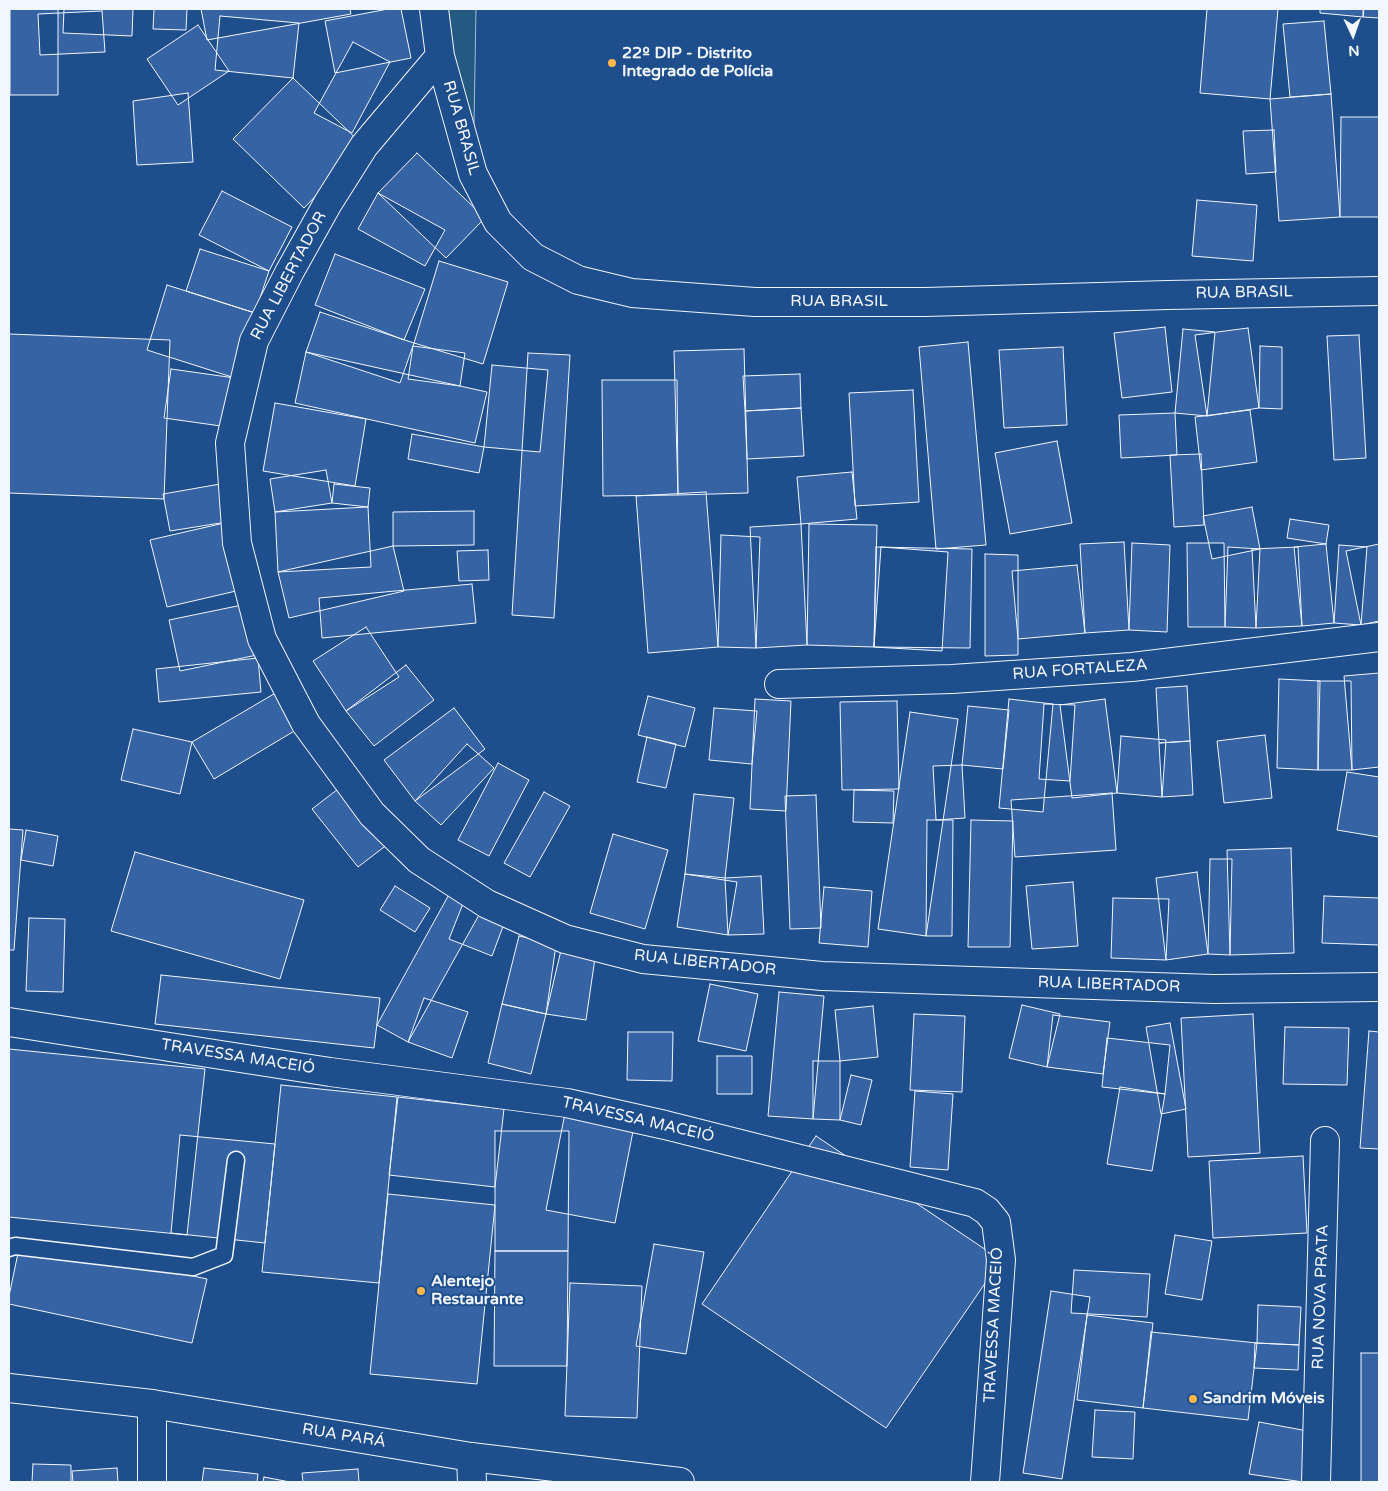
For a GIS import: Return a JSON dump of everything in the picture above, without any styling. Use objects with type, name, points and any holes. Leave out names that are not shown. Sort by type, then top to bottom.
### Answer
[{"type":"street","points":[[434,9],[440,56]]},
{"type":"street","name":"RUA BRASIL","points":[[440,56],[473,174],[498,222],[533,257],[578,280],[632,293],[755,302],[925,302],[1178,294],[1379,291]]},
{"type":"street","name":"RUA LIBERTADOR","points":[[440,56],[364,146],[328,203],[290,271],[254,341],[230,443],[237,543],[262,638],[306,724],[372,814],[419,860],[486,904],[565,939],[643,960],[832,976],[1214,989],[1379,987]]},
{"type":"street","name":"RUA FORTALEZA","points":[[779,684],[952,679],[1122,668],[1379,636]]},
{"type":"street","name":"TRAVESSA MACEIÓ","points":[[9,1022],[330,1072],[567,1103],[665,1125],[975,1203],[988,1211],[996,1222],[1001,1260],[985,1482]]},
{"type":"street","name":"RUA NOVA PRATA","points":[[1316,1482],[1325,1141]]},
{"type":"street","name":"RUA PARÁ","points":[[9,1388],[152,1404],[472,1470],[680,1482]]},
{"type":"street","points":[[152,1404],[152,1482]]},
{"type":"lane","points":[[9,1248],[15,1246],[193,1266],[224,1255],[236,1160]]},
{"type":"shaded area","points":[[443,9],[476,9],[474,123],[467,125]]},
{"type":"building","points":[[10,9],[58,9],[58,95],[10,95]]},
{"type":"building","points":[[64,9],[133,9],[132,36],[63,33]]},
{"type":"building","points":[[154,9],[187,9],[186,30],[153,29]]},
{"type":"building","points":[[201,9],[350,9],[351,14],[207,40]]},
{"type":"building","points":[[388,9],[401,9],[411,58],[335,73],[325,21]]},
{"type":"building","points":[[1207,9],[1278,9],[1270,99],[1200,93]]},
{"type":"building","points":[[1320,9],[1364,9],[1363,17],[1320,13]]},
{"type":"building","points":[[1363,9],[1379,9],[1379,18],[1363,17]]},
{"type":"building","points":[[102,11],[105,52],[40,55],[38,14]]},
{"type":"building","points":[[220,16],[299,23],[293,78],[215,70]]},
{"type":"building","points":[[1324,21],[1331,94],[1290,97],[1283,24]]},
{"type":"building","points":[[198,25],[229,71],[178,105],[147,59]]},
{"type":"building","points":[[353,42],[390,62],[352,133],[314,113]]},
{"type":"building","points":[[293,78],[364,146],[304,208],[233,139]]},
{"type":"building","points":[[188,93],[193,162],[137,165],[133,101]]},
{"type":"building","points":[[1331,94],[1340,217],[1279,221],[1270,99]]},
{"type":"building","points":[[1341,117],[1379,117],[1379,217],[1340,217]]},
{"type":"building","points":[[1274,130],[1276,172],[1246,174],[1243,131]]},
{"type":"building","points":[[417,153],[485,218],[446,258],[378,193]]},
{"type":"building","points":[[222,191],[292,227],[269,271],[199,235]]},
{"type":"building","points":[[378,193],[445,230],[425,266],[358,229]]},
{"type":"building","points":[[1197,200],[1257,205],[1253,261],[1192,256]]},
{"type":"building","points":[[200,249],[269,271],[255,313],[186,291]]},
{"type":"building","points":[[335,254],[425,289],[404,340],[315,305]]},
{"type":"building","points":[[439,261],[508,282],[483,364],[414,343]]},
{"type":"building","points":[[167,285],[255,313],[235,378],[147,350]]},
{"type":"building","points":[[320,312],[414,343],[400,383],[306,352]]},
{"type":"building","points":[[1165,327],[1172,392],[1122,398],[1114,333]]},
{"type":"building","points":[[1248,328],[1259,408],[1207,416],[1195,335]]},
{"type":"building","points":[[1183,329],[1215,332],[1207,416],[1175,413]]},
{"type":"building","points":[[9,334],[170,340],[164,499],[9,493]]},
{"type":"building","points":[[1359,335],[1366,458],[1334,460],[1327,336]]},
{"type":"building","points":[[968,342],[986,545],[936,549],[919,347]]},
{"type":"building","points":[[413,346],[465,353],[460,386],[408,379]]},
{"type":"building","points":[[1260,346],[1282,347],[1282,409],[1259,408]]},
{"type":"building","points":[[1063,347],[1067,425],[1004,428],[999,350]]},
{"type":"building","points":[[744,349],[748,493],[678,495],[674,351]]},
{"type":"building","points":[[306,352],[487,392],[475,443],[295,403]]},
{"type":"building","points":[[528,353],[570,355],[554,618],[512,615]]},
{"type":"building","points":[[492,365],[548,370],[540,452],[484,447]]},
{"type":"building","points":[[171,369],[235,378],[228,427],[164,418]]},
{"type":"building","points":[[800,374],[801,408],[745,411],[743,376]]},
{"type":"building","points":[[602,380],[677,380],[678,495],[603,496]]},
{"type":"building","points":[[913,390],[919,502],[855,506],[849,393]]},
{"type":"building","points":[[275,403],[366,419],[355,486],[263,471]]},
{"type":"building","points":[[801,408],[804,456],[747,459],[745,411]]},
{"type":"building","points":[[1250,410],[1257,462],[1201,470],[1195,417]]},
{"type":"building","points":[[1175,413],[1177,455],[1121,458],[1119,415]]},
{"type":"building","points":[[412,434],[484,447],[479,473],[408,459]]},
{"type":"building","points":[[1057,441],[1072,523],[1010,534],[995,453]]},
{"type":"building","points":[[1201,454],[1204,525],[1174,527],[1170,455]]},
{"type":"building","points":[[326,470],[332,503],[275,512],[270,479]]},
{"type":"building","points":[[852,472],[857,519],[801,524],[797,477]]},
{"type":"building","points":[[226,483],[233,521],[170,531],[163,494]]},
{"type":"building","points":[[334,484],[370,488],[368,507],[332,503]]},
{"type":"building","points":[[706,492],[718,647],[648,653],[636,496]]},
{"type":"building","points":[[368,507],[371,567],[278,572],[275,512]]},
{"type":"building","points":[[1252,507],[1260,549],[1212,559],[1203,516]]},
{"type":"building","points":[[474,511],[474,545],[393,546],[393,512]]},
{"type":"building","points":[[1290,519],[1329,525],[1326,544],[1287,538]]},
{"type":"building","points":[[233,521],[249,588],[167,607],[150,540]]},
{"type":"building","points":[[801,524],[807,645],[756,648],[750,527]]},
{"type":"building","points":[[809,524],[877,525],[874,647],[807,645]]},
{"type":"building","points":[[721,535],[760,537],[756,648],[718,647]]},
{"type":"building","points":[[1124,542],[1129,630],[1085,633],[1080,544]]},
{"type":"building","points":[[1132,543],[1170,545],[1167,632],[1129,630]]},
{"type":"building","points":[[1187,543],[1224,543],[1225,627],[1188,627]]},
{"type":"building","points":[[1326,544],[1334,623],[1302,626],[1294,547]]},
{"type":"building","points":[[1379,544],[1379,621],[1361,625],[1346,551]]},
{"type":"building","points":[[1339,545],[1367,547],[1361,625],[1334,623]]},
{"type":"building","points":[[393,546],[404,591],[289,618],[278,572]]},
{"type":"building","points":[[876,547],[972,549],[970,648],[874,647]]},
{"type":"building","points":[[881,547],[948,552],[942,651],[874,647]]},
{"type":"building","points":[[1228,547],[1260,549],[1256,628],[1225,627]]},
{"type":"building","points":[[1298,547],[1302,626],[1256,628],[1252,549]]},
{"type":"building","points":[[488,550],[489,580],[459,581],[457,551]]},
{"type":"building","points":[[985,554],[1018,555],[1018,655],[985,656]]},
{"type":"building","points":[[1077,565],[1085,633],[1018,639],[1012,571]]},
{"type":"building","points":[[472,584],[476,623],[322,638],[319,598]]},
{"type":"building","points":[[247,604],[257,655],[180,671],[169,620]]},
{"type":"building","points":[[366,627],[399,677],[346,711],[313,661]]},
{"type":"building","points":[[258,658],[261,692],[159,702],[156,669]]},
{"type":"building","points":[[406,665],[434,700],[374,746],[346,711]]},
{"type":"building","points":[[1379,673],[1379,767],[1352,770],[1344,676]]},
{"type":"building","points":[[1279,679],[1320,681],[1318,770],[1277,768]]},
{"type":"building","points":[[1318,681],[1351,681],[1352,770],[1318,770]]},
{"type":"building","points":[[1187,686],[1190,741],[1159,743],[1156,688]]},
{"type":"building","points":[[284,688],[306,724],[214,779],[192,742]]},
{"type":"building","points":[[648,696],[695,708],[685,747],[638,735]]},
{"type":"building","points":[[755,699],[791,701],[786,811],[750,809]]},
{"type":"building","points":[[1009,699],[1053,704],[1043,812],[999,808]]},
{"type":"building","points":[[1105,699],[1117,793],[1072,798],[1060,705]]},
{"type":"building","points":[[897,701],[899,789],[842,790],[840,702]]},
{"type":"building","points":[[1044,704],[1075,705],[1070,781],[1039,779]]},
{"type":"building","points":[[968,706],[1009,710],[1003,769],[962,765]]},
{"type":"building","points":[[454,708],[485,749],[415,801],[384,760]]},
{"type":"building","points":[[714,708],[757,711],[752,764],[709,760]]},
{"type":"building","points":[[910,712],[958,719],[926,936],[878,929]]},
{"type":"building","points":[[133,729],[192,742],[180,794],[121,780]]},
{"type":"building","points":[[1265,735],[1272,798],[1224,803],[1217,741]]},
{"type":"building","points":[[1121,736],[1166,740],[1162,797],[1117,793]]},
{"type":"building","points":[[647,737],[676,744],[666,788],[637,782]]},
{"type":"building","points":[[1190,741],[1193,795],[1162,797],[1159,743]]},
{"type":"building","points":[[467,744],[494,768],[441,825],[415,801]]},
{"type":"building","points":[[498,763],[529,780],[489,856],[458,840]]},
{"type":"building","points":[[962,765],[965,818],[936,820],[933,766]]},
{"type":"building","points":[[1347,772],[1379,777],[1379,837],[1337,830]]},
{"type":"building","points":[[342,786],[388,844],[358,867],[312,809]]},
{"type":"building","points":[[854,790],[894,791],[893,823],[853,822]]},
{"type":"building","points":[[544,792],[570,806],[530,877],[504,863]]},
{"type":"building","points":[[1112,793],[1116,850],[1015,857],[1011,800]]},
{"type":"building","points":[[694,794],[734,798],[725,878],[685,874]]},
{"type":"building","points":[[816,795],[821,928],[790,929],[785,796]]},
{"type":"building","points":[[927,820],[953,820],[952,936],[926,936]]},
{"type":"building","points":[[971,820],[1013,821],[1010,947],[968,947]]},
{"type":"building","points":[[9,829],[23,830],[14,950],[9,950]]},
{"type":"building","points":[[26,830],[58,836],[53,866],[21,860]]},
{"type":"building","points":[[613,834],[668,850],[645,929],[590,913]]},
{"type":"building","points":[[1291,848],[1294,953],[1230,955],[1227,850]]},
{"type":"building","points":[[135,852],[304,900],[280,979],[111,931]]},
{"type":"building","points":[[1210,859],[1232,859],[1230,955],[1208,954]]},
{"type":"building","points":[[1197,872],[1208,954],[1166,960],[1156,878]]},
{"type":"building","points":[[685,874],[737,882],[728,935],[677,927]]},
{"type":"building","points":[[761,876],[764,934],[728,935],[725,878]]},
{"type":"building","points":[[457,880],[489,897],[408,1042],[377,1025]]},
{"type":"building","points":[[1073,882],[1078,946],[1032,949],[1026,886]]},
{"type":"building","points":[[395,886],[430,908],[415,932],[380,910]]},
{"type":"building","points":[[824,887],[872,891],[868,947],[819,943]]},
{"type":"building","points":[[466,896],[508,913],[492,956],[449,939]]},
{"type":"building","points":[[1324,896],[1379,898],[1379,945],[1322,943]]},
{"type":"building","points":[[1113,898],[1169,899],[1166,960],[1111,958]]},
{"type":"building","points":[[29,918],[65,919],[63,992],[26,991]]},
{"type":"building","points":[[519,936],[562,946],[546,1014],[502,1004]]},
{"type":"building","points":[[556,945],[596,951],[586,1020],[546,1014]]},
{"type":"building","points":[[161,975],[380,998],[374,1048],[155,1024]]},
{"type":"building","points":[[710,984],[758,994],[746,1051],[698,1041]]},
{"type":"building","points":[[779,992],[824,996],[813,1119],[768,1116]]},
{"type":"building","points":[[424,998],[468,1012],[452,1058],[408,1042]]},
{"type":"building","points":[[502,1004],[546,1014],[531,1074],[488,1063]]},
{"type":"building","points":[[1022,1005],[1060,1014],[1047,1067],[1009,1058]]},
{"type":"building","points":[[873,1006],[878,1057],[840,1061],[835,1010]]},
{"type":"building","points":[[914,1014],[965,1016],[962,1092],[910,1090]]},
{"type":"building","points":[[1253,1014],[1260,1153],[1188,1157],[1181,1018]]},
{"type":"building","points":[[1053,1015],[1110,1022],[1103,1074],[1047,1067]]},
{"type":"building","points":[[1170,1023],[1186,1109],[1161,1114],[1146,1027]]},
{"type":"building","points":[[1285,1027],[1349,1028],[1347,1085],[1283,1084]]},
{"type":"building","points":[[1369,1031],[1379,1032],[1379,1149],[1360,1148]]},
{"type":"building","points":[[628,1032],[673,1032],[672,1081],[627,1080]]},
{"type":"building","points":[[1107,1038],[1170,1045],[1165,1094],[1102,1087]]},
{"type":"building","points":[[9,1049],[205,1069],[187,1235],[9,1217]]},
{"type":"building","points":[[717,1056],[752,1056],[752,1094],[717,1094]]},
{"type":"building","points":[[813,1061],[840,1061],[840,1120],[813,1119]]},
{"type":"building","points":[[851,1075],[872,1080],[861,1125],[840,1120]]},
{"type":"building","points":[[281,1085],[397,1097],[379,1283],[262,1272]]},
{"type":"building","points":[[1120,1087],[1165,1094],[1152,1171],[1107,1164]]},
{"type":"building","points":[[915,1091],[953,1094],[948,1170],[910,1167]]},
{"type":"building","points":[[398,1097],[504,1109],[495,1187],[389,1175]]},
{"type":"building","points":[[567,1103],[636,1116],[615,1223],[546,1210]]},
{"type":"building","points":[[495,1131],[569,1131],[568,1251],[495,1251]]},
{"type":"building","points":[[180,1135],[275,1144],[265,1243],[171,1233]]},
{"type":"building","points":[[816,1136],[1001,1260],[886,1428],[702,1304]]},
{"type":"building","points":[[1303,1156],[1307,1233],[1213,1238],[1209,1161]]},
{"type":"building","points":[[388,1194],[495,1205],[477,1384],[370,1374]]},
{"type":"building","points":[[1175,1235],[1212,1241],[1202,1300],[1165,1294]]},
{"type":"building","points":[[21,1239],[207,1279],[192,1343],[9,1304]]},
{"type":"building","points":[[654,1244],[704,1252],[686,1354],[636,1346]]},
{"type":"building","points":[[495,1251],[568,1251],[567,1366],[494,1366]]},
{"type":"building","points":[[1074,1270],[1150,1274],[1147,1317],[1071,1313]]},
{"type":"building","points":[[570,1283],[642,1286],[637,1418],[565,1416]]},
{"type":"building","points":[[1051,1291],[1090,1297],[1062,1479],[1023,1473]]},
{"type":"building","points":[[1258,1305],[1301,1307],[1299,1345],[1257,1343]]},
{"type":"building","points":[[1087,1315],[1153,1323],[1143,1408],[1077,1400]]},
{"type":"building","points":[[1151,1332],[1257,1343],[1248,1420],[1143,1408]]},
{"type":"building","points":[[1255,1343],[1299,1345],[1298,1370],[1254,1368]]},
{"type":"building","points":[[1361,1353],[1379,1353],[1379,1482],[1361,1482]]},
{"type":"building","points":[[1095,1410],[1135,1412],[1133,1459],[1092,1457]]},
{"type":"building","points":[[1259,1422],[1313,1432],[1303,1482],[1249,1474]]},
{"type":"building","points":[[33,1464],[71,1465],[71,1482],[32,1482]]},
{"type":"building","points":[[117,1468],[118,1482],[73,1482],[72,1471]]},
{"type":"building","points":[[204,1468],[258,1474],[257,1482],[202,1482]]},
{"type":"building","points":[[358,1469],[359,1482],[303,1482],[302,1473]]},
{"type":"building","points":[[264,1477],[290,1482],[263,1482]]},
{"type":"place","name":"22º DIP - Distrito Integrado de Polícia","points":[[612,63]]},
{"type":"place","name":"Alentejo Restaurante","points":[[421,1291]]},
{"type":"place","name":"Sandrim Móveis","points":[[1193,1399]]}]
